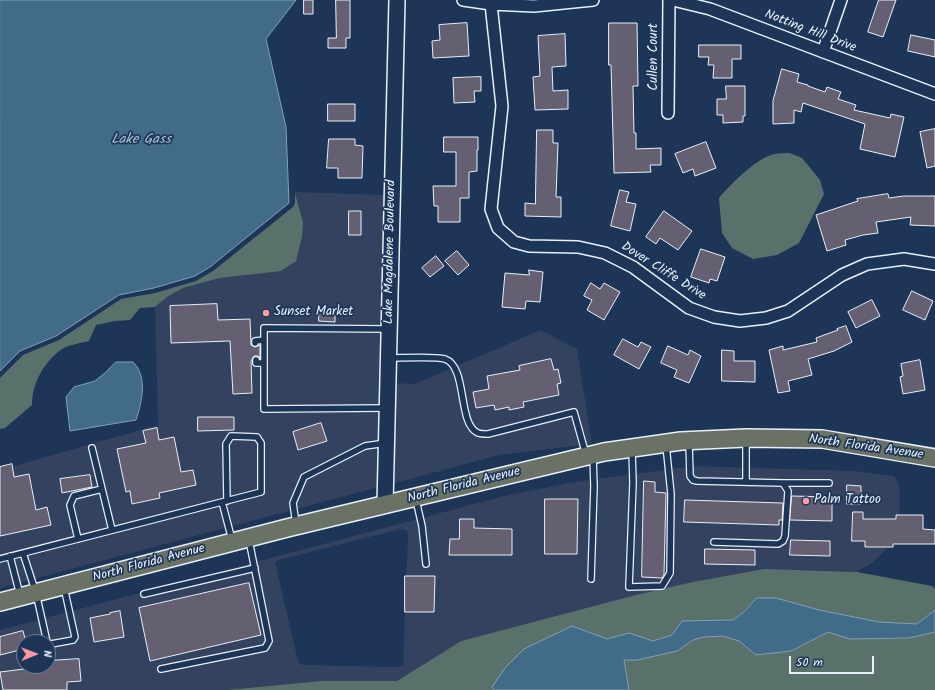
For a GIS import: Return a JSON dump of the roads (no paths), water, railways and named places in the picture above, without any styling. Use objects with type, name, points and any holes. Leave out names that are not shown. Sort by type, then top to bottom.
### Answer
[{"type":"main road","name":"North Florida Avenue","points":[[0,602],[297,526],[590,455],[632,448],[688,441],[746,438],[822,439],[935,458]]},
{"type":"street","name":"Lake Magdalene Boulevard","points":[[385,505],[397,0]]},
{"type":"street","points":[[463,0],[491,4],[534,6],[593,0]]},
{"type":"street","name":"Cullen Court","points":[[668,113],[669,0]]},
{"type":"street","name":"Notting Hill Drive","points":[[673,0],[710,9],[935,94]]},
{"type":"street","points":[[823,52],[841,0]]},
{"type":"street","name":"Dover Cliffe Drive","points":[[491,4],[502,106],[491,209],[498,228],[514,242],[529,246],[578,247],[605,253],[633,267],[689,308],[714,318],[740,321],[766,318],[788,311],[842,275],[867,264],[904,259],[935,264]]},
{"type":"lane","points":[[387,408],[264,409],[264,328],[389,329]]},
{"type":"lane","points":[[255,343],[255,341],[264,340]]},
{"type":"lane","points":[[389,358],[445,359],[454,365],[458,376],[467,418],[477,433],[488,434],[574,412],[590,455],[594,486],[591,579]]},
{"type":"lane","points":[[256,360],[256,364],[264,363]]},
{"type":"lane","points":[[0,559],[224,502],[261,492],[262,443],[257,437],[231,436],[226,444],[224,502],[232,542]]},
{"type":"lane","points":[[746,438],[746,482]]},
{"type":"lane","points":[[688,441],[690,476],[693,480],[829,483]]},
{"type":"lane","points":[[297,526],[293,503],[304,477],[365,446],[386,443]]},
{"type":"lane","points":[[632,448],[633,484],[629,587],[662,586],[670,573],[671,494],[666,443]]},
{"type":"lane","points":[[92,448],[112,530]]},
{"type":"lane","points":[[714,542],[778,544],[783,541],[785,536],[788,491],[782,483]]},
{"type":"lane","points":[[78,539],[70,505],[74,496],[102,489]]},
{"type":"lane","points":[[415,498],[422,526],[426,564]]},
{"type":"lane","points":[[161,669],[265,648],[267,646],[269,641],[249,538]]},
{"type":"lane","points":[[23,553],[28,595]]},
{"type":"lane","points":[[10,556],[43,634]]},
{"type":"lane","points":[[144,594],[255,568]]},
{"type":"lane","points":[[56,643],[73,640],[75,637],[64,586]]},
{"type":"water","name":"Lake Gass","points":[[0,0],[296,0],[266,39],[286,127],[289,203],[210,267],[195,276],[154,288],[119,295],[56,336],[20,351],[0,371]]},
{"type":"water","points":[[116,362],[133,362],[141,375],[142,398],[136,420],[70,431],[66,397],[74,387],[95,381]]},
{"type":"water","points":[[757,598],[776,598],[819,610],[879,622],[917,624],[935,610],[935,632],[909,638],[850,639],[828,632],[791,651],[756,655],[739,641],[723,636],[704,637],[693,640],[677,651],[637,660],[624,660],[629,690],[494,690],[492,687],[505,668],[524,649],[572,626],[607,639],[629,633],[653,641],[672,635],[682,621],[733,620],[744,612]]},
{"type":"place","name":"Sunset Market","points":[[266,313]]},
{"type":"place","name":"Palm Tattoo","points":[[806,501]]}]
